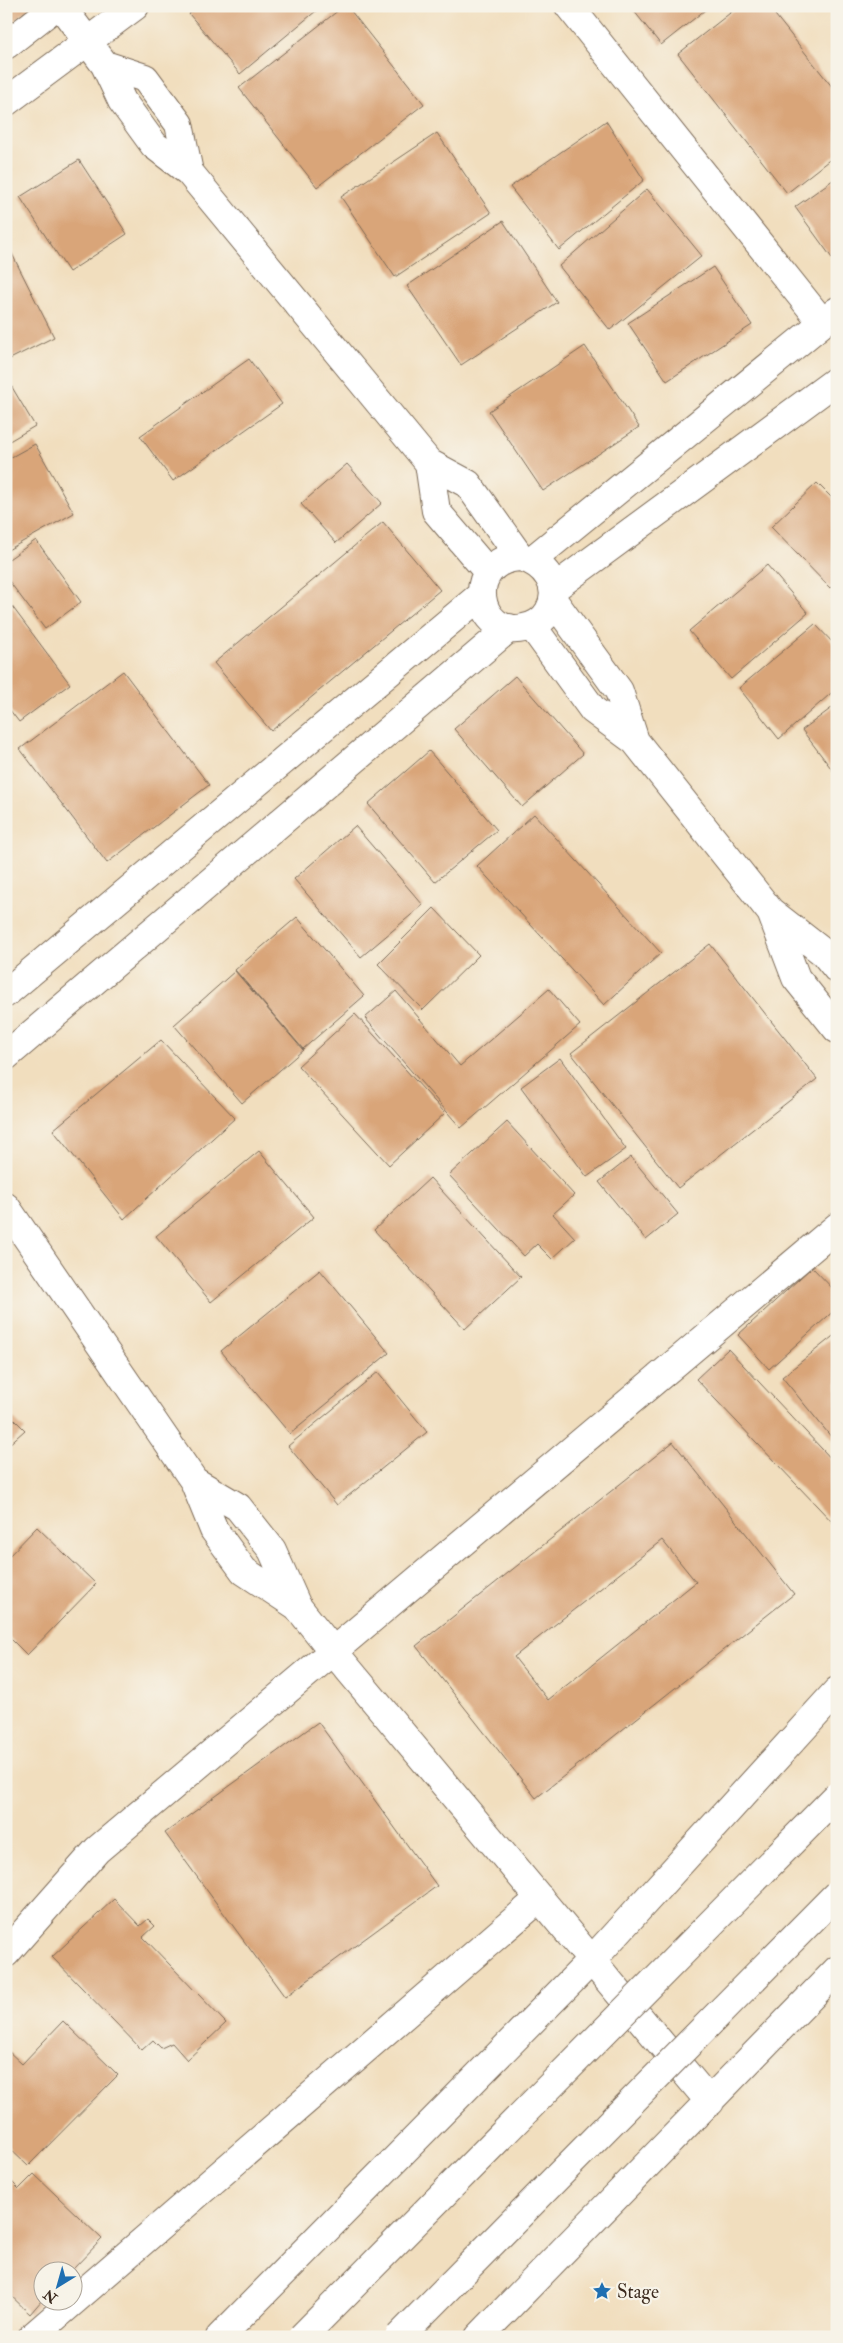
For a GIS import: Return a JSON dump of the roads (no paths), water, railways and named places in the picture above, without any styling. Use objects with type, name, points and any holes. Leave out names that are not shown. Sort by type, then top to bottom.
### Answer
[{"type":"main road","points":[[6,45],[56,6]]},
{"type":"main road","points":[[61,6],[86,43],[105,65],[122,101],[154,145],[190,172],[429,463],[468,484],[526,559]]},
{"type":"main road","points":[[6,102],[135,6]]},
{"type":"main road","points":[[526,559],[829,317],[569,6]]},
{"type":"main road","points":[[553,595],[837,380]]},
{"type":"main road","points":[[429,463],[436,512],[484,584],[490,616],[521,627],[593,710],[635,741],[770,911],[824,953],[837,970]]},
{"type":"main road","points":[[6,993],[484,584],[496,564],[507,558],[526,559],[542,567],[550,577],[553,595],[549,612],[521,627],[6,1056]]},
{"type":"main road","points":[[553,595],[619,691],[635,741]]},
{"type":"main road","points":[[770,911],[796,978],[837,1029]]},
{"type":"main road","points":[[6,1206],[194,1481],[214,1530],[244,1571],[297,1606],[710,2102]]},
{"type":"main road","points":[[6,1953],[98,1850],[837,1227]]},
{"type":"main road","points":[[220,2337],[592,1960],[837,1691]]},
{"type":"main road","points":[[302,2337],[837,1796]]},
{"type":"main road","points":[[399,2337],[837,1894]]},
{"type":"main road","points":[[32,2337],[540,1898]]},
{"type":"main road","points":[[479,2337],[837,1970]]},
{"type":"place","name":"Stage","points":[[602,2291]]}]
